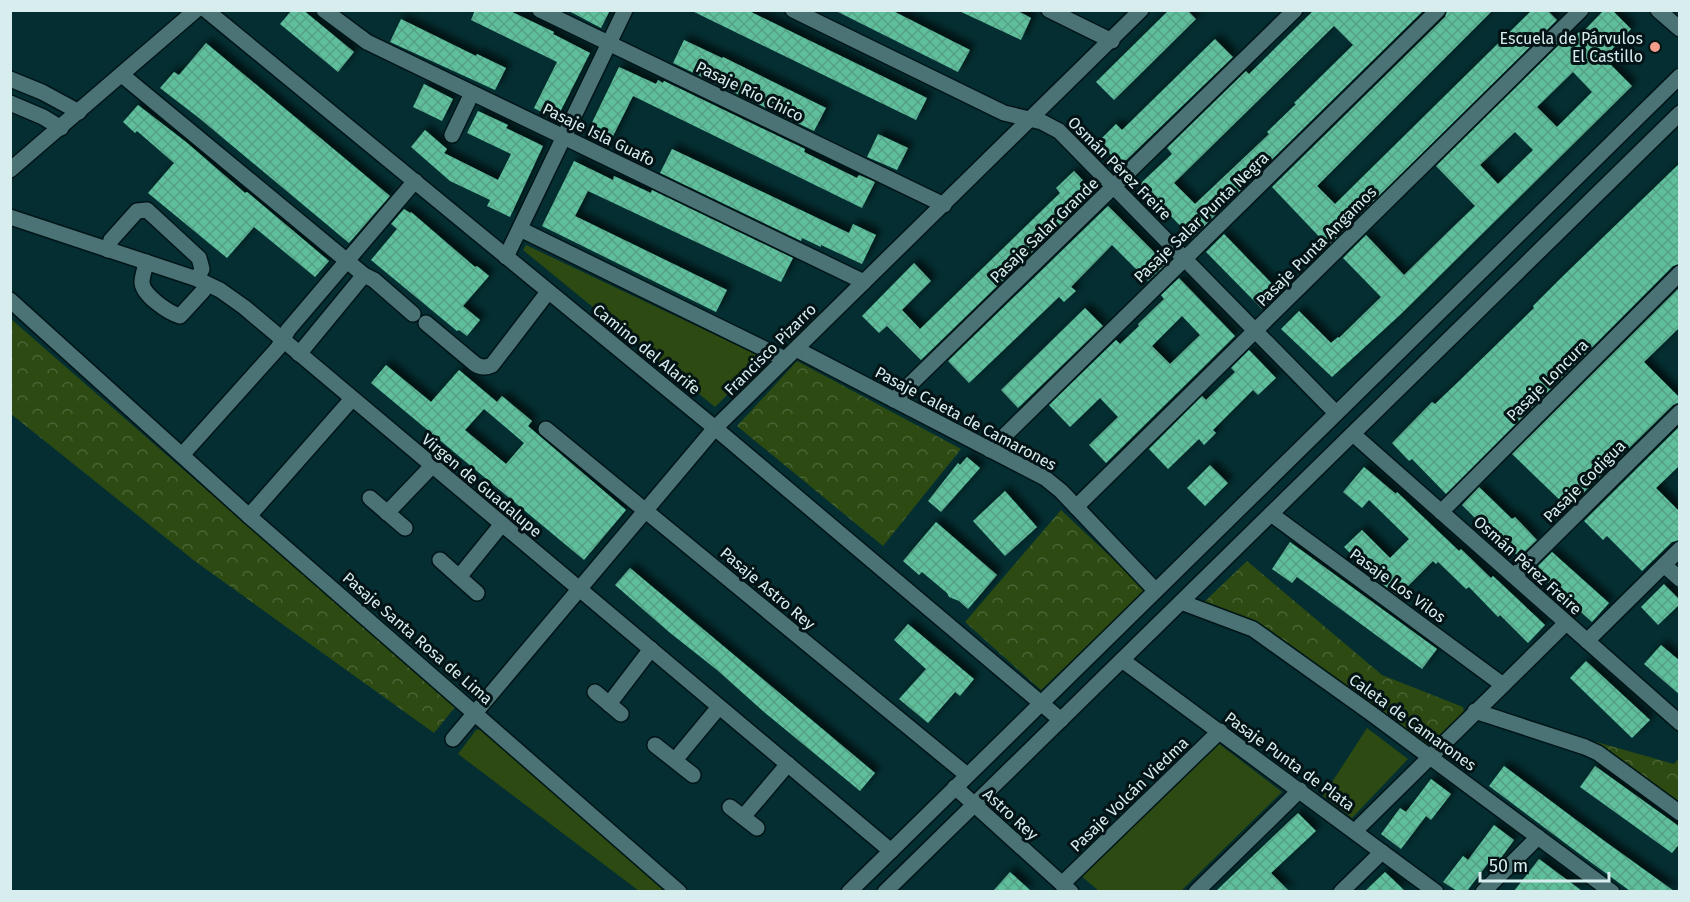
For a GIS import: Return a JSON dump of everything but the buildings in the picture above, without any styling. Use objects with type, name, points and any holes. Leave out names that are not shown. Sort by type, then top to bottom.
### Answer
[{"type":"street","points":[[10,170],[196,10]]},
{"type":"street","name":"Camino del Alarife","points":[[206,10],[715,428],[1061,720]]},
{"type":"street","name":"Pasaje Isla Guafo","points":[[324,10],[367,42],[864,282]]},
{"type":"street","name":"Pasaje Río Chico","points":[[540,10],[944,205]]},
{"type":"street","points":[[506,257],[626,10]]},
{"type":"street","points":[[1049,10],[1112,40]]},
{"type":"street","name":"Francisco Pizarro","points":[[453,739],[715,428],[1141,10]]},
{"type":"street","name":"Pasaje Salar Punta Negra","points":[[990,450],[1438,10]]},
{"type":"street","name":"Pasaje Punta Angamos","points":[[1076,507],[1581,10]]},
{"type":"street","points":[[1658,10],[1680,29]]},
{"type":"street","name":"Osmán Pérez Freire","points":[[796,11],[1004,113],[1052,127],[1065,136],[1336,413]]},
{"type":"street","name":"Pasaje Salar Grande","points":[[894,400],[1115,186],[1290,12]]},
{"type":"street","points":[[122,75],[479,367],[492,365],[548,292]]},
{"type":"street","points":[[849,891],[1680,76]]},
{"type":"street","points":[[10,80],[42,92],[79,112]]},
{"type":"street","points":[[452,135],[472,93]]},
{"type":"street","points":[[10,103],[43,117],[61,128]]},
{"type":"street","points":[[885,891],[1680,113]]},
{"type":"street","points":[[182,455],[278,348],[288,330],[414,181]]},
{"type":"street","points":[[108,250],[111,240],[136,211],[147,210],[200,258],[203,291],[180,316],[170,313],[145,291],[142,284],[146,262]]},
{"type":"street","name":"Virgen de Guadalupe","points":[[10,217],[201,281],[220,290],[244,307],[891,851]]},
{"type":"street","name":"Pasaje Caleta de Camarones","points":[[520,229],[894,400],[1045,478],[1155,590]]},
{"type":"street","name":"Pasaje Loncura","points":[[1441,512],[1680,273]]},
{"type":"street","points":[[299,354],[364,275]]},
{"type":"street","name":"Pasaje Santa Rosa de Lima","points":[[10,300],[249,516],[679,891]]},
{"type":"street","points":[[249,516],[352,399]]},
{"type":"street","name":"Pasaje Codigua","points":[[1514,576],[1680,412]]},
{"type":"street","name":"Pasaje Astro Rey","points":[[546,429],[967,776]]},
{"type":"street","name":"Osmán Pérez Freire","points":[[1353,434],[1680,723]]},
{"type":"street","points":[[387,513],[432,466]]},
{"type":"street","points":[[370,498],[405,528]]},
{"type":"street","name":"Pasaje Los Vilos","points":[[1270,514],[1503,684]]},
{"type":"street","points":[[459,577],[502,524]]},
{"type":"street","points":[[1587,641],[1680,549]]},
{"type":"street","points":[[440,560],[477,593]]},
{"type":"street","points":[[1664,565],[1680,579]]},
{"type":"street","name":"Caleta de Camarones","points":[[1181,602],[1253,629],[1612,891]]},
{"type":"street","points":[[1355,831],[1566,623]]},
{"type":"street","points":[[609,704],[651,649]]},
{"type":"street","name":"Pasaje Punta de Plata","points":[[1122,660],[1436,891]]},
{"type":"street","points":[[595,692],[621,714]]},
{"type":"street","points":[[675,760],[719,706]]},
{"type":"street","points":[[1475,711],[1598,753],[1680,813]]},
{"type":"street","name":"Pasaje Volcán Viedma","points":[[1067,888],[1220,731]]},
{"type":"street","points":[[655,745],[693,775]]},
{"type":"street","points":[[743,818],[788,764]]},
{"type":"street","name":"Astro Rey","points":[[955,788],[1067,888]]},
{"type":"street","points":[[1196,891],[1300,790]]},
{"type":"street","points":[[730,807],[757,828]]},
{"type":"street","points":[[1483,891],[1538,837]]},
{"type":"street","points":[[1341,891],[1382,852]]},
{"type":"green space","points":[[526,245],[764,358],[715,407],[523,250]]},
{"type":"green space","points":[[11,319],[455,707],[434,733],[196,562],[11,414]]},
{"type":"green space","points":[[797,361],[961,449],[883,546],[737,426]]},
{"type":"green space","points":[[1061,510],[1146,590],[1041,690],[965,622]]},
{"type":"green space","points":[[1247,561],[1382,675],[1463,707],[1464,712],[1430,745],[1427,745],[1263,626],[1199,607]]},
{"type":"green space","points":[[1367,728],[1408,759],[1352,818],[1323,796]]},
{"type":"green space","points":[[481,729],[664,891],[639,891],[458,754],[476,730]]},
{"type":"green space","points":[[1593,741],[1674,764],[1679,758],[1679,806]]},
{"type":"green space","points":[[1218,743],[1282,792],[1181,891],[1099,891],[1080,875]]},
{"type":"place","name":"Escuela de Párvulos El Castillo","points":[[1655,47]]}]
